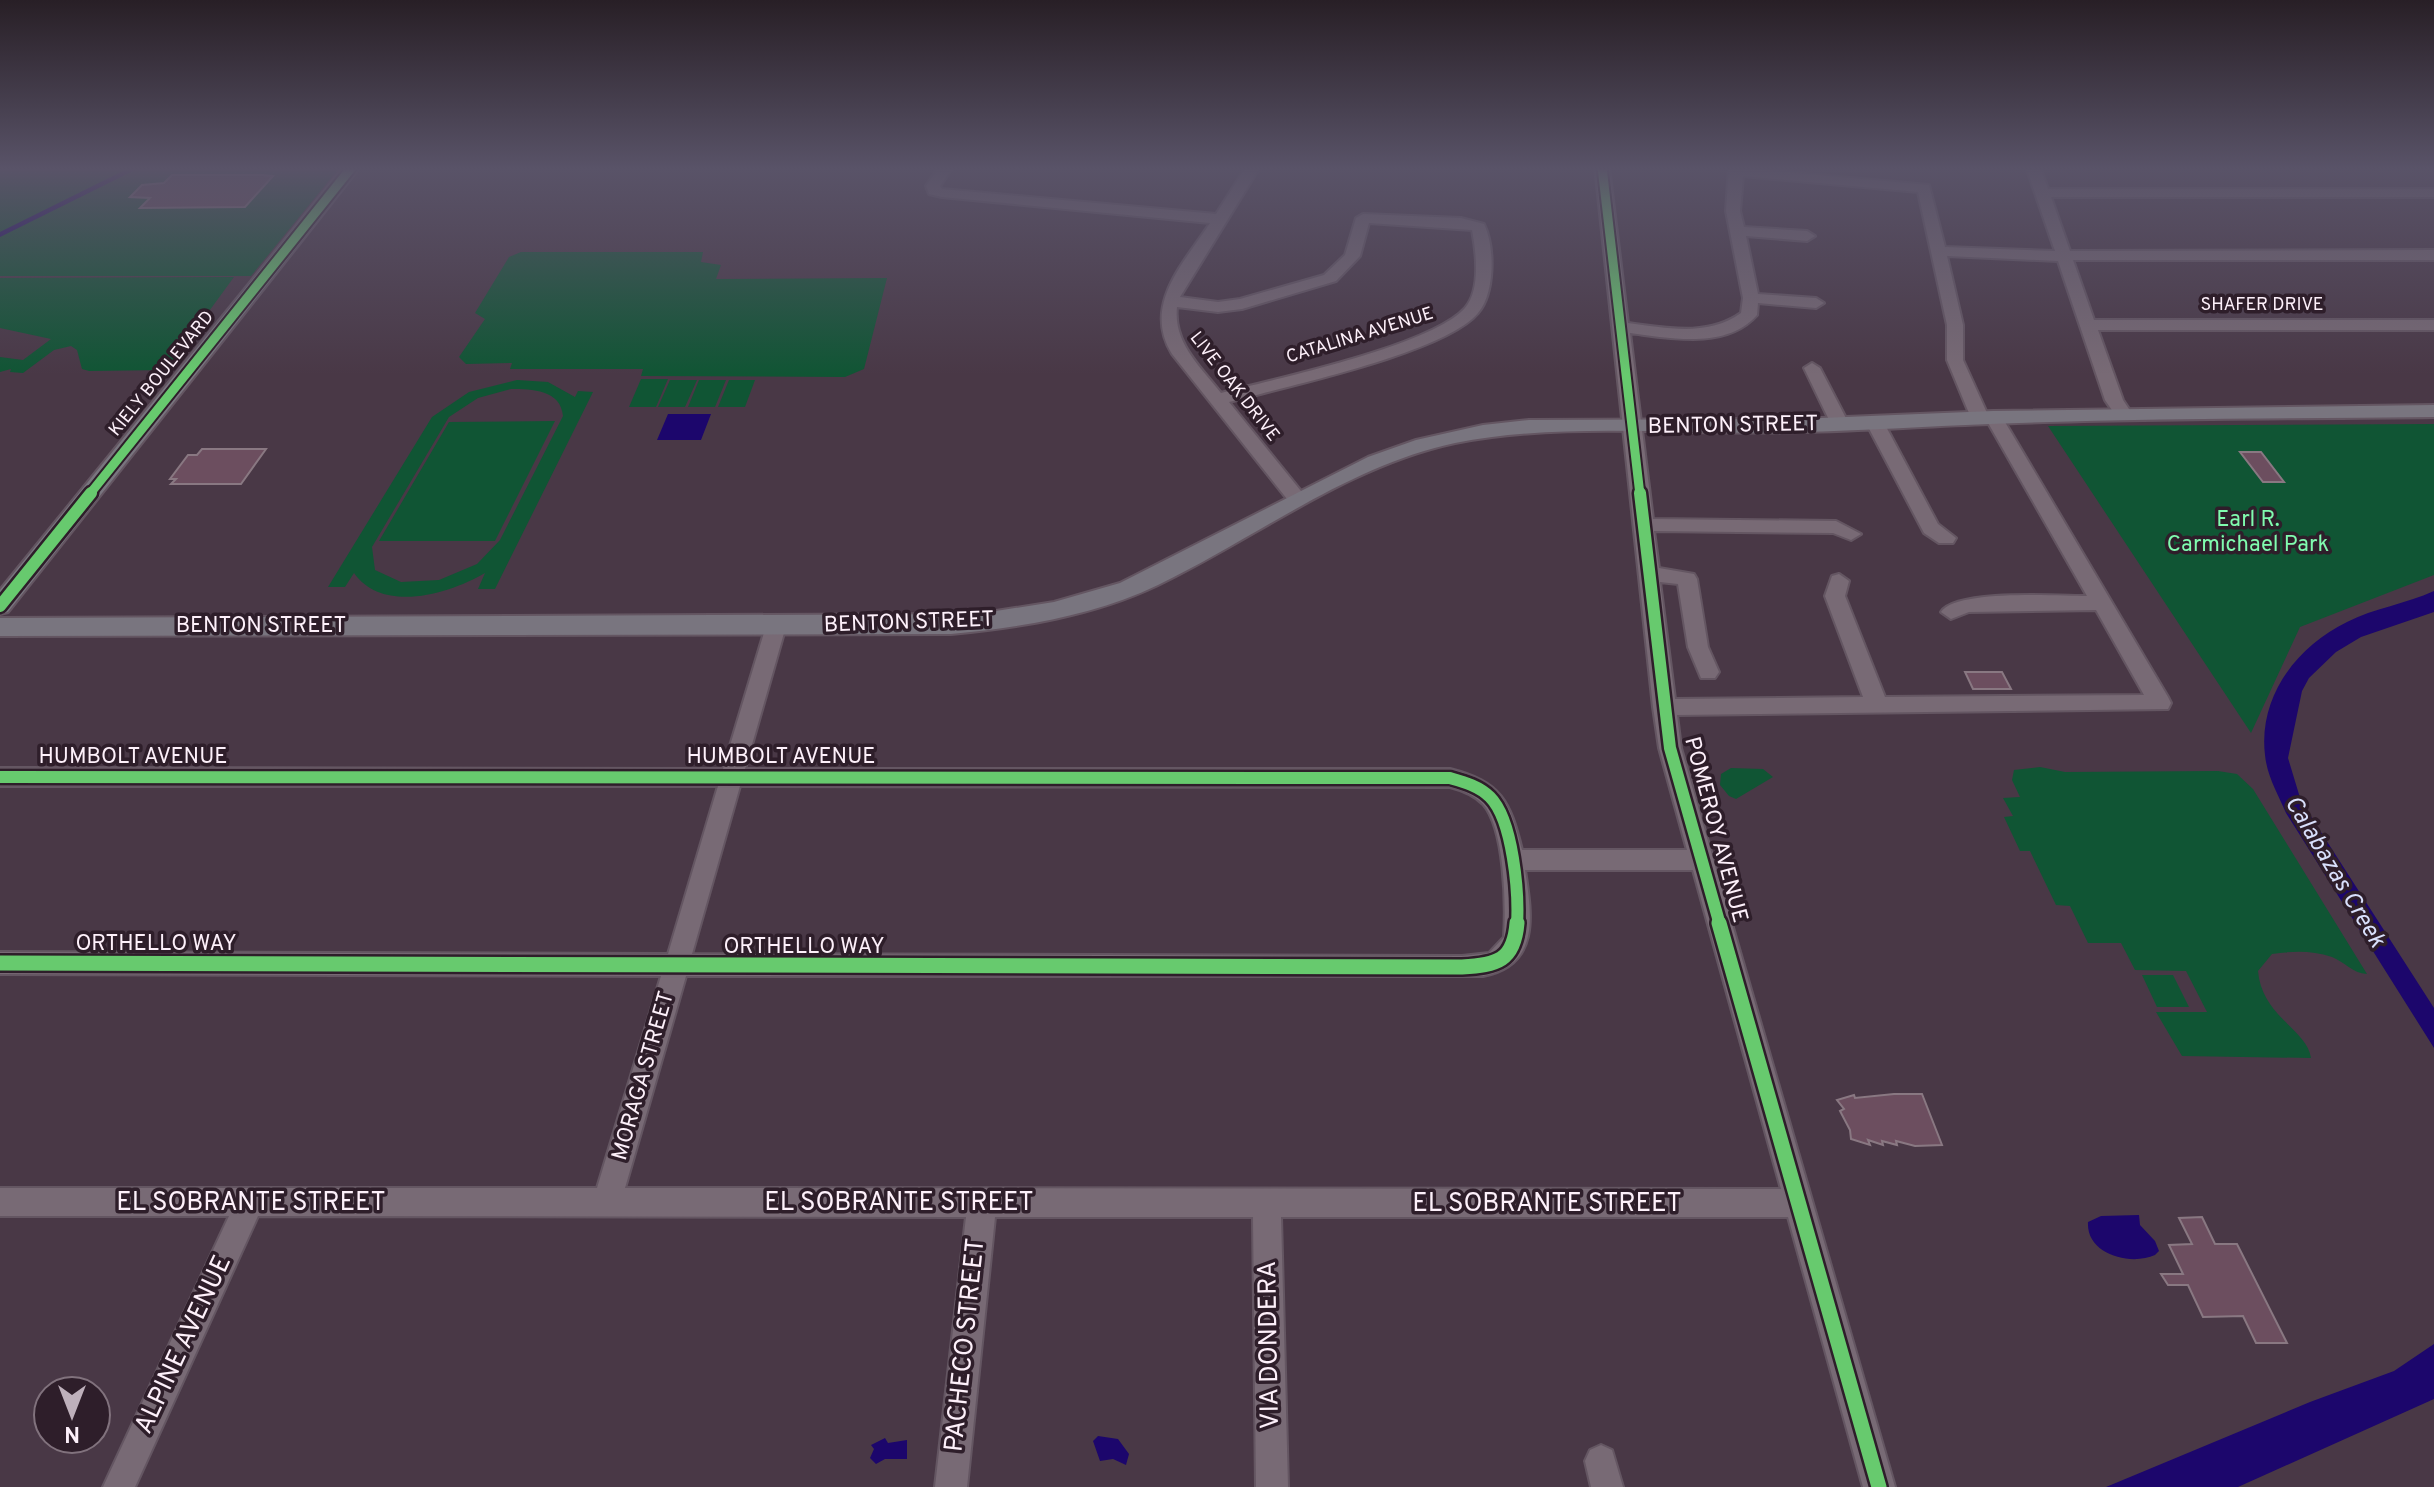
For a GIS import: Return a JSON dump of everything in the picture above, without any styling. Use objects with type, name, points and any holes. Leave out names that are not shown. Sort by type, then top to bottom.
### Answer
[{"type":"main road","name":"KIELY BOULEVARD","points":[[0,606],[296,236]]},
{"type":"main road","name":"BENTON STREET","points":[[0,627],[951,625],[1065,608],[1152,578],[1298,500],[1407,450],[1432,442],[1529,427],[1840,424],[1986,418],[2434,411]]},
{"type":"street","points":[[1169,301],[1208,236]]},
{"type":"street","name":"CATALINA AVENUE","points":[[1169,301],[1218,307],[1242,304],[1330,278],[1352,256],[1358,236]]},
{"type":"street","name":"CATALINA AVENUE","points":[[1219,399],[1396,348],[1450,329],[1470,311],[1480,290],[1479,236]]},
{"type":"street","name":"POMEROY AVENUE","points":[[1610,236],[1670,748],[1879,1487]]},
{"type":"street","points":[[1620,327],[1718,333],[1737,326],[1749,315],[1751,298],[1738,236]]},
{"type":"street","points":[[1934,236],[1955,325],[1955,360],[1986,418],[2101,603]]},
{"type":"street","points":[[2060,236],[2114,400],[2124,415]]},
{"type":"street","points":[[1937,251],[1980,256],[2434,255]]},
{"type":"street","points":[[1751,298],[1816,303]]},
{"type":"street","name":"LIVE OAK DRIVE","points":[[1169,301],[1171,339],[1298,500]]},
{"type":"street","name":"SHAFER DRIVE","points":[[2089,325],[2434,325]]},
{"type":"street","points":[[1812,368],[1840,424]]},
{"type":"street","points":[[1874,421],[1931,528],[1946,538]]},
{"type":"street","points":[[1646,525],[1836,527],[1851,534]]},
{"type":"street","points":[[1650,573],[1687,579],[1698,647],[1708,672]]},
{"type":"street","points":[[1839,581],[1835,596],[1877,705]]},
{"type":"street","points":[[1951,612],[1966,605],[2101,603]]},
{"type":"street","name":"POMEROY AVENUE","points":[[1664,707],[2160,703],[2101,603]]},
{"type":"street","name":"MORAGA STREET","points":[[607,1203],[776,626]]},
{"type":"street","name":"HUMBOLT AVENUE","points":[[0,777],[1450,778],[1469,783],[1495,802],[1504,819],[1510,860]]},
{"type":"street","points":[[1510,860],[1702,860]]},
{"type":"street","name":"ORTHELLO WAY","points":[[0,963],[675,967],[1487,966],[1501,959],[1517,937],[1520,921],[1510,860]]},
{"type":"street","name":"EL SOBRANTE STREET","points":[[0,1202],[1799,1203]]},
{"type":"street","name":"ALPINE AVENUE","points":[[119,1487],[250,1203]]},
{"type":"street","name":"PACHECO STREET","points":[[951,1487],[982,1203]]},
{"type":"street","name":"VIA DONDERA","points":[[1267,1204],[1272,1487]]},
{"type":"green space","points":[[0,236],[283,236],[251,276],[0,276]]},
{"type":"green space","points":[[521,252],[703,252],[701,262],[721,265],[716,279],[887,278],[864,369],[845,377],[641,376],[643,369],[510,369],[512,363],[466,364],[459,357],[485,319],[475,313],[509,257]]},
{"type":"green space","points":[[234,277],[166,370],[89,371],[82,369],[77,350],[71,346],[54,350],[23,373],[10,372],[11,369],[0,372],[0,357],[23,360],[51,339],[0,328],[0,278]]},
{"type":"green space","points":[[641,379],[668,379],[656,407],[629,407]]},
{"type":"green space","points":[[517,380],[548,382],[575,397],[578,391],[593,392],[495,589],[478,589],[485,573],[453,588],[417,596],[399,597],[382,593],[366,586],[354,573],[345,587],[328,587],[432,417],[469,392]],"holes":[[[511,389],[551,396],[561,407],[563,416],[500,540],[477,564],[439,580],[401,582],[375,570],[372,547],[449,417],[478,398]]]},
{"type":"green space","points":[[670,380],[697,380],[685,407],[658,407]]},
{"type":"green space","points":[[699,380],[726,380],[715,407],[688,407]]},
{"type":"green space","points":[[729,380],[755,380],[745,407],[718,407]]},
{"type":"green space","points":[[555,421],[495,541],[379,541],[449,422]]},
{"type":"green space","name":"Earl R. Carmichael Park","points":[[2434,424],[2434,575],[2300,627],[2251,733],[2048,426]]},
{"type":"green space","points":[[2040,767],[2065,772],[2218,771],[2237,774],[2253,789],[2367,974],[2357,972],[2332,957],[2302,952],[2272,954],[2258,971],[2267,1000],[2302,1039],[2311,1058],[2182,1056],[2156,1012],[2207,1012],[2186,971],[2135,970],[2121,943],[2088,943],[2070,906],[2056,905],[2030,851],[2020,851],[2004,817],[2013,816],[2003,798],[2020,797],[2012,780],[2014,770]]},
{"type":"green space","points":[[1731,768],[1763,769],[1773,777],[1736,799],[1720,785],[1721,774]]},
{"type":"green space","points":[[2142,975],[2173,975],[2189,1007],[2157,1007]]},
{"type":"water","points":[[668,414],[711,414],[701,440],[657,440]]},
{"type":"water","name":"Calabazas Creek","points":[[2434,591],[2434,612],[2361,637],[2336,652],[2309,678],[2302,691],[2288,758],[2301,801],[2434,1008],[2434,1048],[2286,813],[2268,770],[2264,734],[2275,694],[2297,659],[2312,645],[2357,617]]},
{"type":"water","points":[[2139,1215],[2140,1225],[2155,1241],[2159,1251],[2155,1255],[2134,1259],[2112,1255],[2094,1243],[2089,1233],[2088,1222],[2101,1216]]},
{"type":"water","points":[[2434,1344],[2434,1399],[2238,1487],[2106,1487],[2310,1402],[2394,1371]]},
{"type":"water","points":[[1098,1436],[1118,1439],[1129,1454],[1126,1465],[1113,1459],[1100,1461],[1093,1441]]},
{"type":"water","points":[[885,1438],[888,1443],[907,1440],[907,1459],[885,1459],[876,1464],[870,1458],[874,1449],[871,1445]]},
{"type":"building","points":[[202,449],[266,449],[241,484],[171,484],[176,479],[170,479],[188,455],[197,455]]},
{"type":"building","points":[[2240,452],[2261,452],[2284,482],[2263,482]]},
{"type":"building","points":[[1965,672],[2002,672],[2011,689],[1973,689]]},
{"type":"building","points":[[1922,1094],[1942,1145],[1915,1146],[1896,1141],[1897,1145],[1882,1141],[1883,1145],[1868,1140],[1870,1145],[1851,1139],[1840,1111],[1844,1109],[1837,1100],[1854,1095],[1855,1098]]},
{"type":"building","points":[[2202,1217],[2215,1244],[2237,1244],[2287,1343],[2256,1343],[2243,1316],[2203,1317],[2188,1285],[2168,1285],[2161,1274],[2183,1274],[2169,1245],[2192,1244],[2179,1218]]},
{"type":"cycle path","points":[[0,606],[296,236]]},
{"type":"cycle path","points":[[1610,236],[1670,748],[1879,1487]]},
{"type":"cycle path","points":[[0,777],[1450,778],[1468,783],[1493,800],[1505,828],[1517,898],[1516,937],[1512,949],[1502,959],[1489,964],[1462,967],[0,963]]}]
